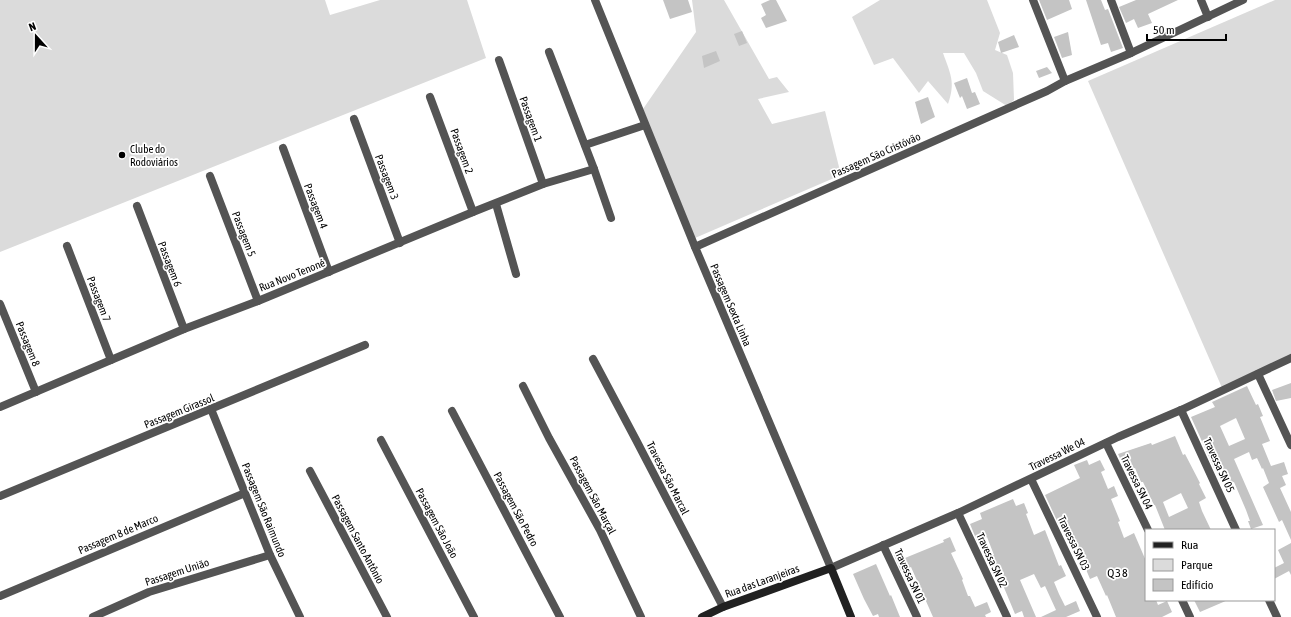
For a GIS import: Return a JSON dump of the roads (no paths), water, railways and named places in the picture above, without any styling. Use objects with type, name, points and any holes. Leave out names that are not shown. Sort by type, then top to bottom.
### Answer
[{"type":"street","points":[[1033,0],[1065,81]]},
{"type":"street","points":[[1111,0],[1131,53]]},
{"type":"street","points":[[1201,0],[1208,16]]},
{"type":"street","name":"Passagem São Cristóvão","points":[[695,247],[1047,91],[1065,81],[1131,53],[1243,0]]},
{"type":"street","name":"Passagem Sexta Linha","points":[[596,1],[695,247],[851,617]]},
{"type":"street","points":[[549,52],[594,169],[611,218]]},
{"type":"street","name":"Passagem 1","points":[[499,60],[543,184]]},
{"type":"street","name":"Passagem 2","points":[[430,97],[473,212]]},
{"type":"street","name":"Passagem 3","points":[[354,119],[400,243]]},
{"type":"street","points":[[585,145],[645,125]]},
{"type":"street","name":"Passagem 4","points":[[283,148],[329,272]]},
{"type":"street","name":"Rua Novo Tenoné","points":[[0,407],[184,329],[258,301],[473,212],[543,184],[594,169]]},
{"type":"street","name":"Passagem 5","points":[[210,176],[258,301]]},
{"type":"street","points":[[496,204],[516,274]]},
{"type":"street","name":"Passagem 6","points":[[136,206],[184,329]]},
{"type":"street","name":"Passagem 7","points":[[67,246],[111,360]]},
{"type":"street","name":"Passagem 8","points":[[0,304],[36,392]]},
{"type":"street","name":"Passagem Girassol","points":[[0,496],[365,345]]},
{"type":"street","name":"Travessa We 04","points":[[830,568],[1031,479],[1291,358]]},
{"type":"street","name":"Travessa São Marcal","points":[[593,359],[723,607]]},
{"type":"street","points":[[1258,374],[1291,445]]},
{"type":"street","name":"Passagem São Marçal","points":[[522,386],[600,530],[640,617]]},
{"type":"street","name":"Passagem São Raimundo","points":[[211,409],[270,555],[300,617]]},
{"type":"street","name":"Travessa SN 05","points":[[1181,410],[1236,529]]},
{"type":"street","name":"Passagem São Pedro","points":[[452,411],[560,617]]},
{"type":"street","name":"Passagem São João","points":[[381,440],[474,617]]},
{"type":"street","name":"Travessa SN 04","points":[[1106,443],[1148,529]]},
{"type":"street","name":"Passagem Santo Antônio","points":[[310,471],[387,617]]},
{"type":"street","name":"Travessa SN 03","points":[[1031,479],[1097,617]]},
{"type":"street","name":"Passagem 8 de Marco","points":[[0,596],[245,493]]},
{"type":"street","name":"Travessa SN 02","points":[[958,512],[1006,617]]},
{"type":"street","name":"Travessa SN 01","points":[[883,545],[916,617]]},
{"type":"street","name":"Passagem União","points":[[93,617],[156,590],[270,555]]},
{"type":"street","name":"Rua das Laranjeiras","points":[[702,617],[723,607],[830,568]]},
{"type":"street","points":[[1182,601],[1190,617]]},
{"type":"street","points":[[1269,601],[1276,617]]},
{"type":"place","name":"Clube do Rodoviários","points":[[122,155]]},
{"type":"district","name":"Q38","points":[[1118,573]]}]
